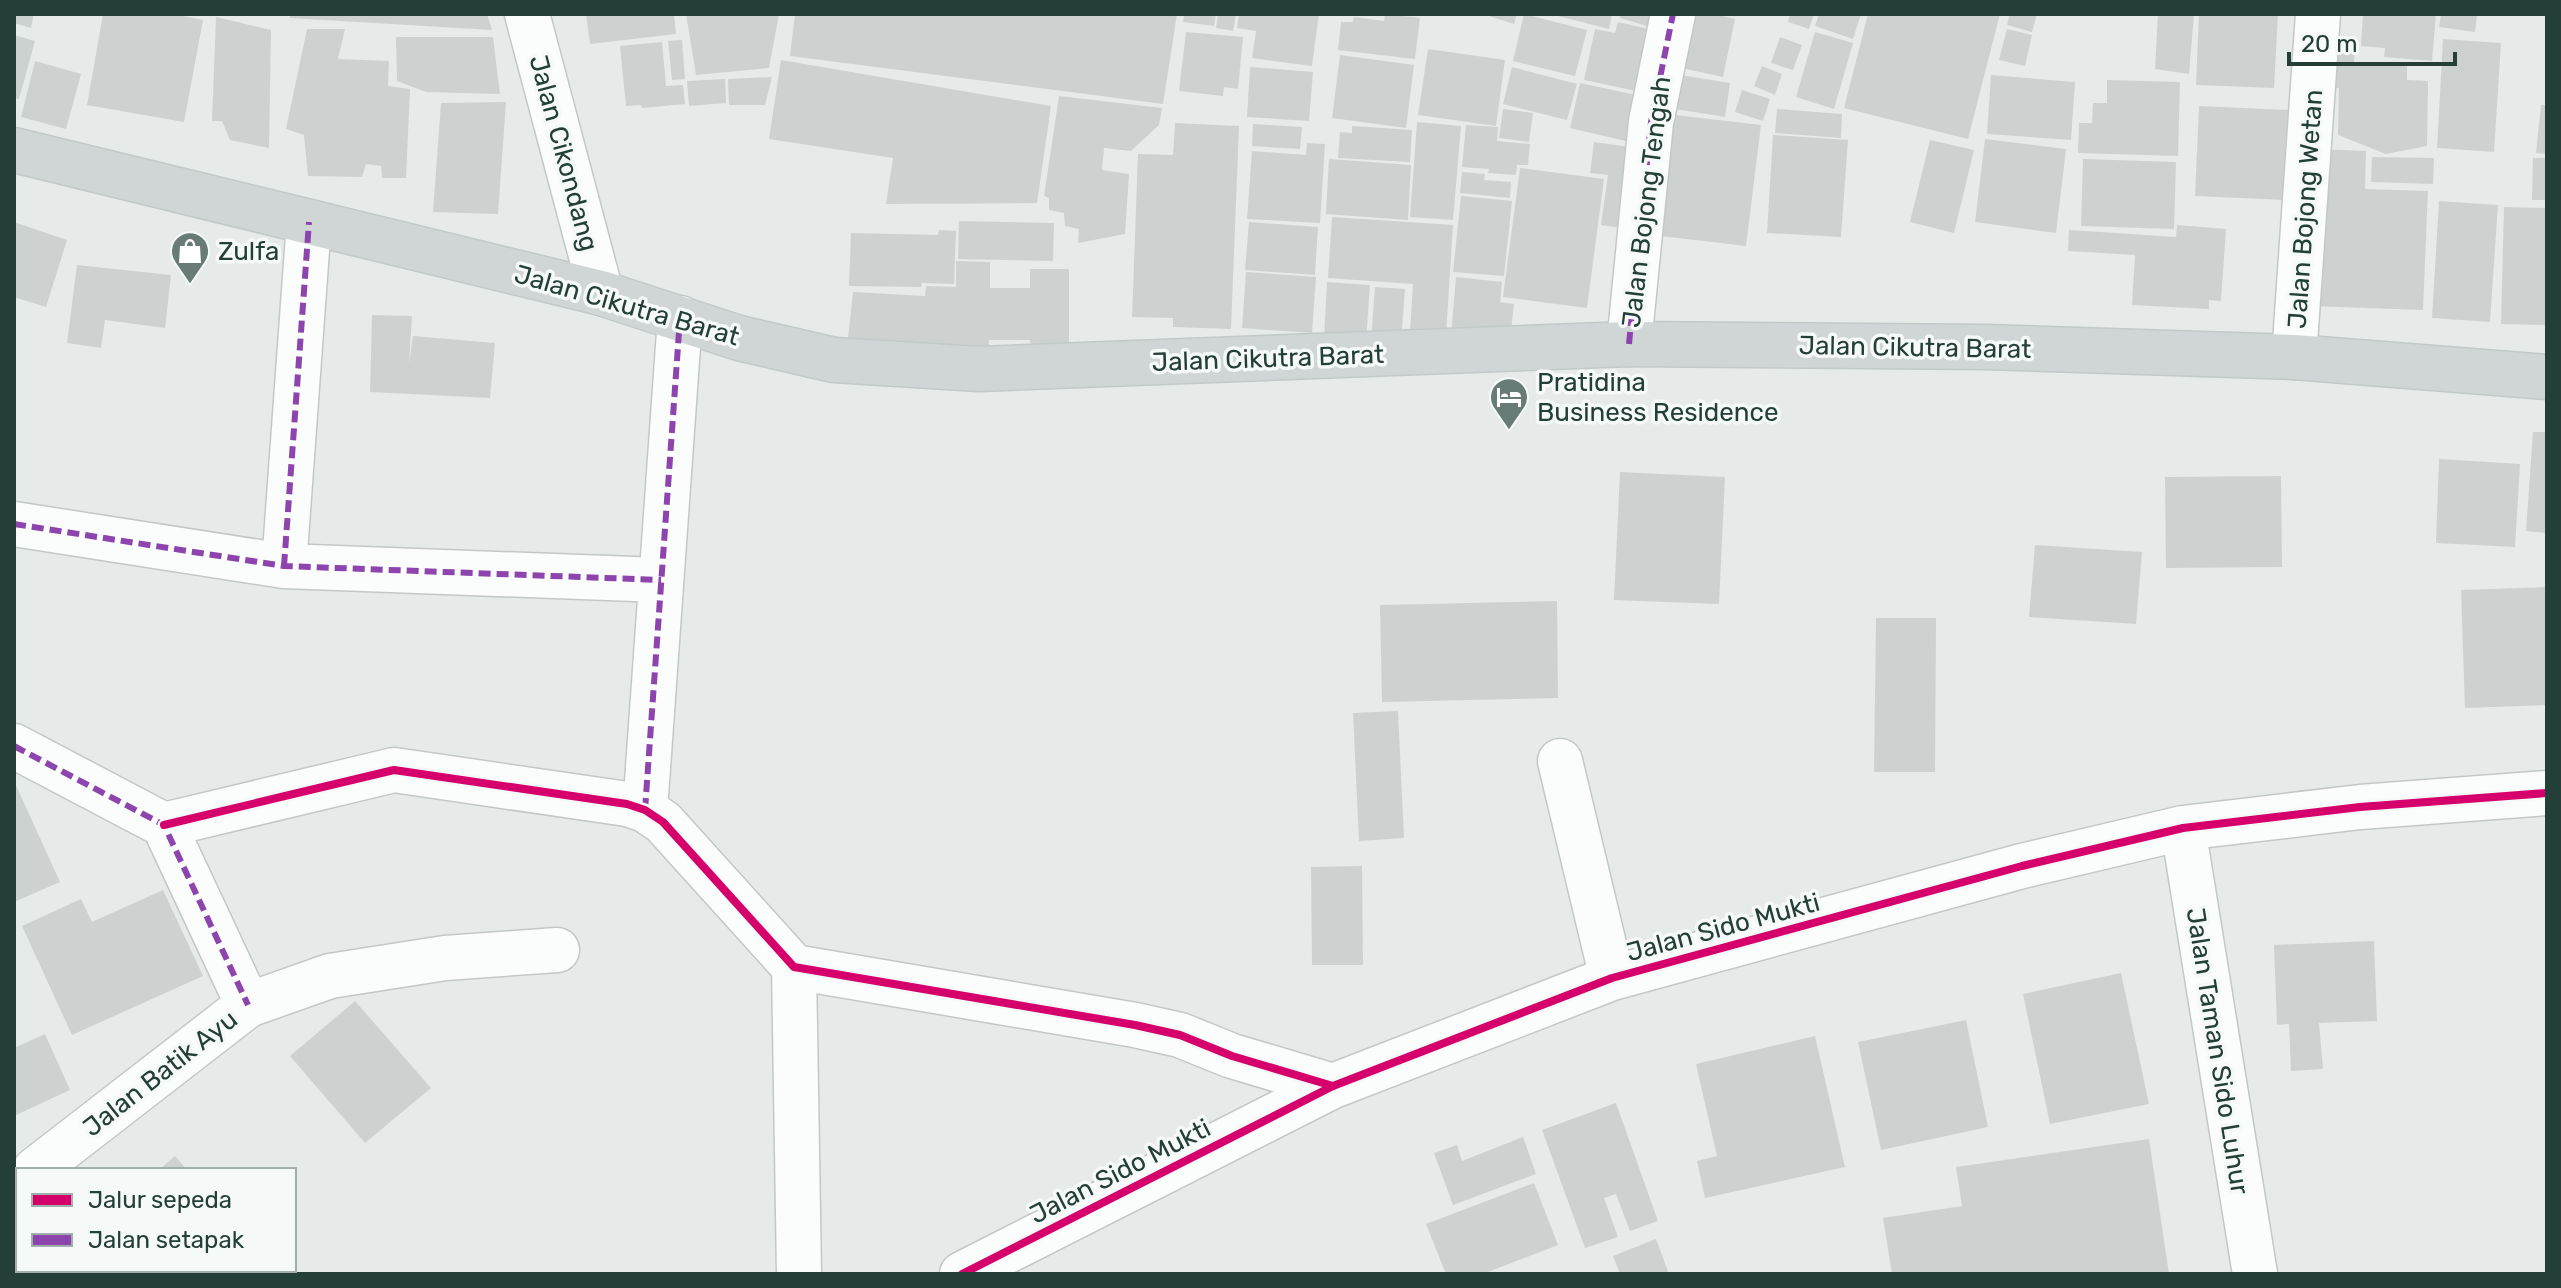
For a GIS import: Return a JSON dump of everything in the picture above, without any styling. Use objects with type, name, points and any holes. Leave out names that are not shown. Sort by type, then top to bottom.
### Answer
[{"type":"main road","name":"Jalan Cikutra Barat","points":[[14,150],[601,293],[739,338],[834,360],[979,369],[1629,344],[1986,347],[2294,357],[2547,377]]},
{"type":"street","name":"Jalan Cikondang","points":[[527,14],[601,293]]},
{"type":"street","name":"Jalan Bojong Tengah","points":[[1629,344],[1651,122],[1673,14]]},
{"type":"street","name":"Jalan Bojong Wetan","points":[[2294,357],[2318,14]]},
{"type":"street","points":[[284,566],[309,222]]},
{"type":"street","points":[[645,810],[680,318]]},
{"type":"street","points":[[14,524],[284,566],[661,580]]},
{"type":"street","points":[[14,746],[164,825],[248,1005]]},
{"type":"street","points":[[1560,761],[1612,978]]},
{"type":"street","points":[[164,825],[394,770],[627,804],[645,810],[663,822],[794,967],[1180,1035],[1232,1056],[1333,1086]]},
{"type":"street","name":"Jalan Sido Mukti","points":[[962,1274],[1333,1086],[1612,978],[2022,866],[2183,828],[2360,807],[2547,793]]},
{"type":"street","name":"Jalan Taman Sido Luhur","points":[[2183,828],[2255,1274]]},
{"type":"street","name":"Jalan Batik Ayu","points":[[38,1168],[248,1005],[330,976],[445,958],[557,950]]},
{"type":"street","points":[[794,967],[799,1274]]},
{"type":"building","points":[[14,14],[34,14],[31,28],[14,23]]},
{"type":"building","points":[[103,14],[173,14],[203,20],[184,122],[87,105]]},
{"type":"building","points":[[290,14],[487,14],[492,30],[290,18]]},
{"type":"building","points":[[586,14],[674,14],[676,34],[590,44]]},
{"type":"building","points":[[686,14],[779,14],[769,68],[696,75]]},
{"type":"building","points":[[795,14],[1177,14],[1163,104],[790,56]]},
{"type":"building","points":[[1184,14],[1216,14],[1214,26],[1183,22]]},
{"type":"building","points":[[1218,14],[1236,14],[1233,31],[1216,28]]},
{"type":"building","points":[[1239,14],[1319,14],[1312,66],[1252,58],[1256,31],[1237,28]]},
{"type":"building","points":[[1385,14],[1420,18],[1415,59],[1338,50],[1341,22],[1353,22],[1354,17],[1384,21]]},
{"type":"building","points":[[1482,14],[1517,14],[1514,24]]},
{"type":"building","points":[[1524,14],[1587,30],[1575,76],[1513,61]]},
{"type":"building","points":[[1550,14],[1612,14],[1609,29]]},
{"type":"building","points":[[1620,14],[1652,14],[1650,27],[1620,18]]},
{"type":"building","points":[[1685,14],[1714,14],[1735,19],[1723,77],[1672,66]]},
{"type":"building","points":[[1790,14],[1814,14],[1809,29],[1788,22]]},
{"type":"building","points":[[1819,14],[1861,14],[1853,39],[1815,26]]},
{"type":"building","points":[[1868,14],[2000,14],[1968,139],[1844,108]]},
{"type":"building","points":[[2010,14],[2037,14],[2032,32],[2007,25]]},
{"type":"building","points":[[2158,14],[2194,14],[2189,74],[2155,69]]},
{"type":"building","points":[[2199,14],[2278,14],[2274,88],[2196,85]]},
{"type":"building","points":[[2363,14],[2436,14],[2432,61],[2384,57],[2385,48],[2361,46]]},
{"type":"building","points":[[2441,14],[2477,14],[2475,32],[2439,27]]},
{"type":"building","points":[[216,17],[271,30],[269,148],[230,140],[222,121],[212,121]]},
{"type":"building","points":[[1618,22],[1649,29],[1636,91],[1584,80],[1595,29],[1615,33]]},
{"type":"building","points":[[307,29],[345,29],[338,59],[389,61],[388,86],[410,89],[406,178],[382,178],[381,166],[366,164],[362,177],[308,176],[304,135],[286,129]]},
{"type":"building","points":[[2007,29],[2032,35],[2025,66],[1999,60]]},
{"type":"building","points":[[1186,32],[1243,37],[1238,89],[1224,87],[1223,96],[1179,91]]},
{"type":"building","points":[[1815,32],[1853,43],[1834,109],[1796,97]]},
{"type":"building","points":[[14,35],[35,41],[19,99],[14,98]]},
{"type":"building","points":[[396,37],[493,37],[500,94],[426,92],[397,81]]},
{"type":"building","points":[[1780,37],[1802,45],[1793,70],[1771,63]]},
{"type":"building","points":[[2443,39],[2501,43],[2494,152],[2437,148]]},
{"type":"building","points":[[682,40],[685,79],[672,80],[668,41]]},
{"type":"building","points":[[662,42],[666,86],[683,85],[685,104],[642,108],[641,105],[626,106],[620,46]]},
{"type":"building","points":[[2326,45],[2355,46],[2354,63],[2407,64],[2407,80],[2428,81],[2427,146],[2386,154],[2338,135],[2339,88],[2325,88]]},
{"type":"building","points":[[1428,49],[1505,60],[1496,126],[1418,115]]},
{"type":"building","points":[[1340,55],[1414,65],[1406,128],[1332,118]]},
{"type":"building","points":[[781,60],[1051,106],[1037,203],[886,204],[893,158],[769,139]]},
{"type":"building","points":[[35,61],[81,74],[66,129],[21,117]]},
{"type":"building","points":[[1762,66],[1782,74],[1775,95],[1754,86]]},
{"type":"building","points":[[1250,67],[1313,72],[1309,121],[1247,117]]},
{"type":"building","points":[[1512,67],[1577,84],[1567,120],[1503,104]]},
{"type":"building","points":[[1674,74],[1730,83],[1725,117],[1669,108]]},
{"type":"building","points":[[1991,75],[2075,82],[2071,140],[1987,134]]},
{"type":"building","points":[[772,77],[765,105],[729,105],[728,79]]},
{"type":"building","points":[[725,79],[726,103],[689,106],[687,81]]},
{"type":"building","points":[[2107,80],[2180,82],[2178,156],[2078,153],[2079,123],[2092,123],[2093,103],[2107,103]]},
{"type":"building","points":[[1580,83],[1641,96],[1630,142],[1570,128]]},
{"type":"building","points":[[1742,90],[1770,99],[1763,121],[1735,112]]},
{"type":"building","points":[[1059,96],[1162,108],[1159,125],[1131,151],[1104,148],[1102,170],[1129,174],[1125,234],[1078,243],[1079,229],[1065,226],[1064,213],[1049,210],[1049,198],[1044,196]]},
{"type":"building","points":[[506,102],[498,214],[433,212],[441,103]]},
{"type":"building","points":[[2541,105],[2547,105],[2547,154],[2536,153]]},
{"type":"building","points":[[2199,106],[2290,110],[2285,200],[2195,196]]},
{"type":"building","points":[[1503,109],[1533,113],[1529,142],[1499,138]]},
{"type":"building","points":[[1777,109],[1842,114],[1841,138],[1775,133]]},
{"type":"building","points":[[1667,114],[1761,125],[1746,246],[1652,235]]},
{"type":"building","points":[[1417,122],[1461,126],[1453,220],[1410,217]]},
{"type":"building","points":[[1175,123],[1239,126],[1231,329],[1173,327],[1173,318],[1132,317],[1138,154],[1173,155]]},
{"type":"building","points":[[1253,124],[1302,127],[1300,149],[1252,146]]},
{"type":"building","points":[[1466,125],[1498,127],[1497,141],[1530,144],[1528,165],[1517,165],[1516,175],[1462,167]]},
{"type":"building","points":[[1352,126],[1412,130],[1410,162],[1338,158],[1340,132],[1352,133]]},
{"type":"building","points":[[1773,135],[1848,140],[1841,237],[1767,233]]},
{"type":"building","points":[[1985,139],[2066,149],[2056,233],[1975,222]]},
{"type":"building","points":[[1930,140],[1974,150],[1954,233],[1910,222]]},
{"type":"building","points":[[1594,142],[1637,148],[1627,229],[1601,225],[1608,175],[1590,173]]},
{"type":"building","points":[[1307,143],[1325,144],[1320,223],[1247,219],[1252,151],[1306,155]]},
{"type":"building","points":[[2317,149],[2366,151],[2365,189],[2428,191],[2423,310],[2310,306]]},
{"type":"building","points":[[2372,157],[2434,158],[2433,184],[2371,182]]},
{"type":"building","points":[[2533,158],[2547,158],[2547,200],[2532,200]]},
{"type":"building","points":[[1329,159],[1411,165],[1408,220],[1326,214]]},
{"type":"building","points":[[2083,159],[2176,162],[2174,229],[2081,226]]},
{"type":"building","points":[[1520,168],[1604,179],[1587,308],[1503,297]]},
{"type":"building","points":[[1462,172],[1485,174],[1484,180],[1511,182],[1510,198],[1460,193]]},
{"type":"building","points":[[1461,196],[1512,201],[1504,276],[1453,272]]},
{"type":"building","points":[[2439,201],[2498,205],[2490,322],[2432,318]]},
{"type":"building","points":[[2504,207],[2547,208],[2547,325],[2501,324]]},
{"type":"building","points":[[1332,217],[1453,225],[1446,335],[1410,333],[1413,284],[1328,278]]},
{"type":"building","points":[[959,221],[1054,223],[1053,261],[958,259]]},
{"type":"building","points":[[14,222],[67,240],[46,307],[14,297]]},
{"type":"building","points":[[1249,222],[1318,227],[1315,275],[1245,270]]},
{"type":"building","points":[[2177,225],[2226,229],[2221,301],[2209,300],[2209,309],[2132,305],[2135,255],[2068,251],[2069,230],[2176,237]]},
{"type":"building","points":[[939,230],[956,231],[954,284],[849,286],[851,233],[938,235]]},
{"type":"building","points":[[956,261],[990,262],[990,288],[1030,288],[1030,269],[1069,269],[1069,346],[1031,346],[1030,340],[989,340],[989,355],[847,348],[853,292],[925,296],[926,286],[956,287]]},
{"type":"building","points":[[77,265],[171,275],[165,328],[105,320],[101,348],[67,343]]},
{"type":"building","points":[[1246,272],[1316,277],[1312,333],[1242,328]]},
{"type":"building","points":[[1456,277],[1502,282],[1500,302],[1514,304],[1510,340],[1451,335]]},
{"type":"building","points":[[1327,282],[1370,285],[1366,341],[1324,338]]},
{"type":"building","points":[[1375,287],[1405,289],[1401,343],[1371,341]]},
{"type":"building","points":[[372,315],[412,316],[409,365],[413,336],[495,343],[490,398],[370,392]]},
{"type":"building","points":[[2533,432],[2547,432],[2547,533],[2526,531]]},
{"type":"building","points":[[2439,459],[2520,464],[2515,547],[2436,543]]},
{"type":"building","points":[[1620,472],[1725,477],[1719,604],[1614,600]]},
{"type":"building","points":[[2281,476],[2282,567],[2166,568],[2165,477]]},
{"type":"building","points":[[2035,545],[2142,552],[2136,624],[2029,617]]},
{"type":"building","points":[[2547,587],[2547,705],[2465,708],[2461,590]]},
{"type":"building","points":[[1557,601],[1558,698],[1382,702],[1380,605]]},
{"type":"building","points":[[1876,618],[1936,618],[1935,772],[1874,772]]},
{"type":"building","points":[[1398,711],[1404,838],[1359,841],[1353,713]]},
{"type":"building","points":[[14,781],[60,882],[14,902]]},
{"type":"building","points":[[1362,866],[1363,965],[1312,965],[1311,867]]},
{"type":"building","points":[[163,890],[203,976],[72,1035],[22,926],[81,899],[92,922]]},
{"type":"building","points":[[2374,941],[2377,1021],[2319,1023],[2323,1069],[2291,1071],[2289,1024],[2277,1025],[2274,945]]},
{"type":"building","points":[[2121,973],[2149,1104],[2050,1124],[2023,994]]},
{"type":"building","points":[[355,1001],[431,1088],[365,1143],[290,1056]]},
{"type":"building","points":[[1966,1020],[1988,1127],[1881,1150],[1858,1042]]},
{"type":"building","points":[[45,1034],[70,1090],[14,1116],[14,1048]]},
{"type":"building","points":[[1815,1036],[1845,1167],[1705,1198],[1697,1161],[1717,1156],[1696,1064]]},
{"type":"building","points":[[1616,1103],[1658,1221],[1630,1231],[1616,1194],[1604,1198],[1618,1237],[1585,1248],[1542,1130]]},
{"type":"building","points":[[1523,1137],[1536,1174],[1453,1205],[1434,1153],[1457,1145],[1462,1161]]},
{"type":"building","points":[[2149,1139],[2169,1274],[1892,1274],[1883,1218],[1962,1206],[1956,1167]]},
{"type":"building","points":[[175,1156],[185,1168],[161,1168]]},
{"type":"building","points":[[1534,1183],[1558,1245],[1483,1274],[1446,1274],[1426,1224]]},
{"type":"building","points":[[1656,1239],[1669,1274],[1620,1274],[1613,1256]]},
{"type":"marked path","points":[[1629,344],[1651,122],[1673,14]]},
{"type":"marked path","points":[[284,566],[309,222]]},
{"type":"marked path","points":[[645,810],[680,318]]},
{"type":"marked path","points":[[14,524],[284,566],[661,580]]},
{"type":"marked path","points":[[14,746],[164,825],[248,1005]]},
{"type":"cycle path","points":[[164,825],[394,770],[627,804],[645,810],[663,822],[794,967],[1135,1025],[1180,1035],[1232,1056],[1333,1086]]},
{"type":"cycle path","points":[[962,1274],[1333,1086],[1612,978],[2022,866],[2183,828],[2360,807],[2547,793]]},
{"type":"place","name":"Zulfa","points":[[190,285]]},
{"type":"place","name":"Pratidina Business Residence","points":[[1509,431]]}]
